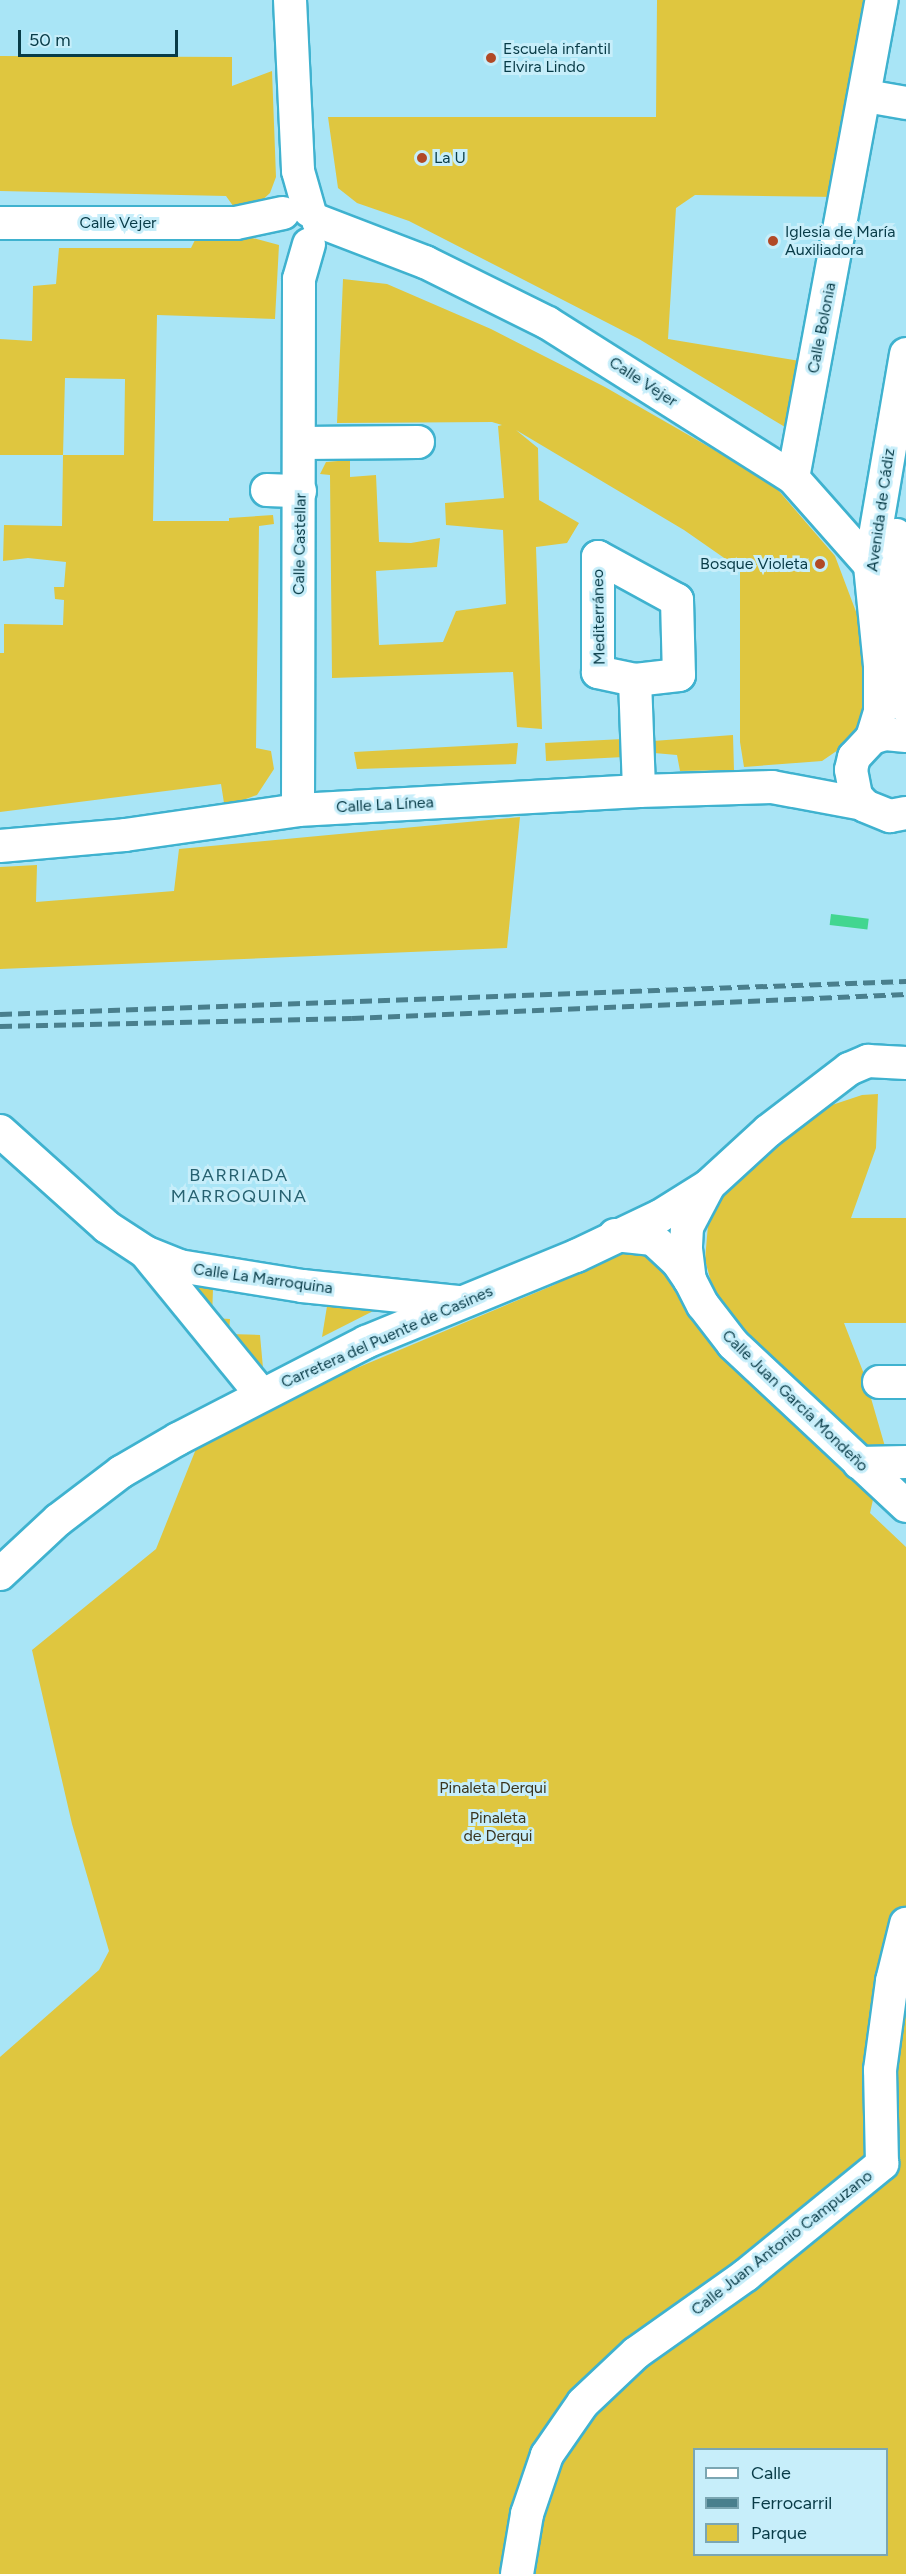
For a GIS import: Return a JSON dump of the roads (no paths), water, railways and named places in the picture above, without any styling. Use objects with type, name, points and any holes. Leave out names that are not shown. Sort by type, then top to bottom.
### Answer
[{"type":"street","name":"Calle Castellar","points":[[290,0],[299,227],[301,443],[298,810]]},
{"type":"street","name":"Calle Bolonia","points":[[793,478],[866,96],[882,0]]},
{"type":"street","points":[[866,96],[906,103]]},
{"type":"street","name":"Calle Vejer","points":[[0,223],[236,223],[299,227],[359,237],[425,262],[548,322],[793,478],[882,559]]},
{"type":"street","name":"Avenida de Cádiz","points":[[863,804],[851,782],[863,747],[880,712],[882,559],[906,354]]},
{"type":"street","points":[[301,443],[418,442]]},
{"type":"street","name":"Avenida de Cádiz","points":[[906,466],[882,559],[897,607],[906,707]]},
{"type":"street","points":[[267,490],[300,491]]},
{"type":"street","points":[[635,680],[639,791]]},
{"type":"street","points":[[863,747],[885,734],[906,736]]},
{"type":"street","name":"Calle La Línea","points":[[772,787],[828,773],[863,747]]},
{"type":"street","name":"Calle La Línea","points":[[0,846],[125,835],[298,810],[639,791],[772,787],[863,804],[890,816],[906,813]]},
{"type":"street","points":[[664,1249],[673,1222],[768,1131],[849,1069],[868,1061],[906,1063]]},
{"type":"street","name":"Calle La Marroquina","points":[[0,1131],[98,1221],[145,1252],[208,1272],[464,1303]]},
{"type":"street","points":[[614,1235],[673,1222]]},
{"type":"street","name":"Calle Juan García Mondeño","points":[[673,1222],[690,1280],[703,1305],[733,1344],[906,1506]]},
{"type":"street","points":[[614,1235],[653,1239],[690,1280]]},
{"type":"street","name":"Carretera del Puente de Casines","points":[[0,1574],[58,1520],[121,1472],[260,1394],[366,1342],[576,1256],[614,1235]]},
{"type":"street","points":[[145,1252],[260,1394]]},
{"type":"street","points":[[859,1463],[906,1462]]},
{"type":"street","name":"Calle Juan Antonio Campuzano","points":[[517,2574],[527,2514],[547,2455],[584,2403],[636,2353],[747,2275],[894,2165],[880,2070],[892,1982],[906,1924]]},
{"type":"railway","points":[[0,1014],[906,981]]},
{"type":"railway","points":[[0,1026],[352,1018],[906,994]]},
{"type":"place","name":"Escuela infantil Elvira Lindo","points":[[491,58]]},
{"type":"place","name":"La U","points":[[422,158]]},
{"type":"place","name":"Iglesia de María Auxiliadora","points":[[773,241]]},
{"type":"place","name":"Bosque Violeta","points":[[820,564]]},
{"type":"district","name":"BARRIADA MARROQUINA","points":[[239,1186]]},
{"type":"park label","name":"Pinaleta Derqui","points":[[493,1788]]},
{"type":"park label","name":"Pinaleta de Derqui","points":[[498,1827]]}]
